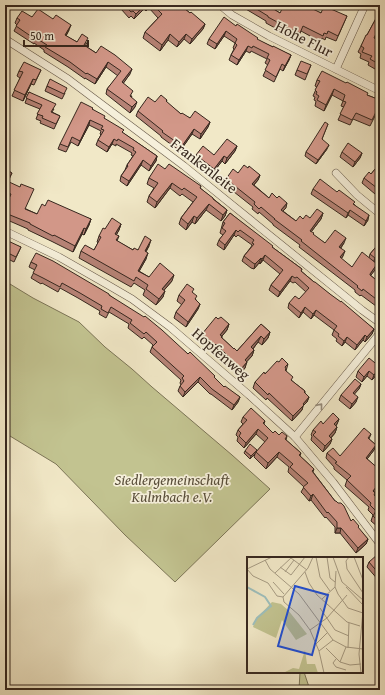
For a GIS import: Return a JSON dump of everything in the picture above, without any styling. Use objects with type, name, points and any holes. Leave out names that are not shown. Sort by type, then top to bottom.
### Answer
[{"type":"street","name":"Hohe Flur","points":[[220,5],[269,36],[380,91]]},
{"type":"street","points":[[336,69],[365,5]]},
{"type":"street","name":"Frankenleite","points":[[5,39],[68,79],[188,169],[380,323]]},
{"type":"street","points":[[336,173],[357,195],[380,214]]},
{"type":"street","name":"Hopfenweg","points":[[5,231],[59,257],[132,299],[170,327],[249,394],[295,437],[333,482],[380,544]]},
{"type":"street","points":[[295,437],[380,333]]},
{"type":"green space","name":"Siedlergemeinschaft Kulmbach e.V.","points":[[5,281],[33,298],[79,322],[105,347],[270,489],[175,582],[125,535],[56,464],[5,433]]},
{"type":"green space","points":[[300,673],[304,673],[310,690],[299,690]]},
{"type":"building","points":[[124,5],[145,5],[136,14],[133,11],[131,12]]},
{"type":"building","points":[[153,5],[180,5],[205,24],[192,39],[186,34],[179,42],[170,34],[162,45],[145,32],[162,14]]},
{"type":"building","points":[[250,5],[267,5],[280,13],[284,5],[289,8],[291,5],[305,5],[321,13],[324,6],[347,16],[338,36],[328,31],[327,34],[324,33],[323,36],[303,26],[300,33],[288,28]]},
{"type":"building","points":[[38,9],[53,19],[56,15],[71,25],[65,35],[77,42],[82,34],[88,38],[84,45],[96,53],[101,46],[132,69],[122,82],[133,91],[130,96],[137,102],[132,107],[107,89],[121,71],[108,62],[97,79],[87,73],[86,74],[70,62],[45,47],[47,45],[16,26],[20,20],[17,18],[22,11],[32,17]]},
{"type":"building","points":[[380,11],[380,25],[374,38],[380,41],[380,61],[379,60],[377,63],[370,59],[372,56],[362,52],[364,48],[361,46]]},
{"type":"building","points":[[224,17],[236,26],[237,24],[258,38],[257,39],[291,55],[285,66],[282,64],[276,77],[265,70],[270,60],[267,58],[269,54],[253,46],[252,48],[248,46],[239,60],[231,55],[237,45],[235,43],[237,39],[226,31],[217,44],[209,39]]},
{"type":"building","points":[[301,61],[311,65],[307,74],[297,70]]},
{"type":"building","points":[[24,62],[41,70],[36,80],[33,79],[25,95],[14,90],[23,72],[19,71]]},
{"type":"building","points":[[322,71],[368,93],[367,95],[380,100],[380,112],[377,110],[372,120],[356,113],[352,120],[340,114],[346,102],[343,101],[345,95],[334,89],[326,105],[317,100],[319,96],[316,94],[317,92],[315,90],[320,81],[317,80]]},
{"type":"building","points":[[50,79],[67,88],[64,94],[47,86]]},
{"type":"building","points":[[29,92],[56,104],[51,112],[60,116],[56,124],[42,118],[43,116],[37,114],[42,105],[26,98]]},
{"type":"building","points":[[161,95],[181,114],[182,113],[190,118],[195,111],[210,122],[201,134],[194,129],[182,146],[162,132],[163,131],[138,111],[148,97],[155,102]]},
{"type":"building","points":[[81,102],[105,116],[104,118],[124,130],[122,132],[157,156],[151,166],[143,160],[129,181],[121,176],[136,152],[133,150],[134,148],[118,139],[117,141],[114,139],[109,147],[98,140],[104,130],[101,129],[103,126],[90,120],[80,141],[72,137],[68,147],[60,144]]},
{"type":"building","points":[[325,122],[328,124],[322,139],[329,145],[318,160],[306,152]]},
{"type":"building","points":[[227,139],[237,146],[227,158],[224,156],[214,169],[196,155],[203,146],[214,155]]},
{"type":"building","points":[[348,143],[362,153],[355,162],[342,152]]},
{"type":"building","points":[[380,163],[380,185],[377,188],[364,178],[369,172],[371,174]]},
{"type":"building","points":[[158,164],[165,169],[169,164],[201,186],[200,188],[227,210],[223,215],[209,204],[197,218],[194,216],[188,224],[181,218],[197,197],[184,188],[182,190],[172,183],[157,202],[149,196],[158,183],[149,178]]},
{"type":"building","points":[[244,165],[248,168],[249,166],[260,175],[252,184],[269,198],[272,193],[277,198],[279,196],[287,203],[281,210],[296,221],[300,216],[303,219],[306,215],[310,218],[317,209],[323,213],[310,231],[325,243],[335,230],[346,238],[339,247],[345,251],[340,257],[352,267],[362,252],[377,264],[370,275],[380,283],[380,302],[363,289],[362,291],[357,287],[358,286],[261,207],[259,209],[254,204],[255,202],[226,179],[233,169],[238,173]]},
{"type":"building","points":[[5,169],[12,173],[7,181],[20,187],[21,184],[34,189],[25,209],[37,214],[42,204],[45,206],[48,200],[91,219],[86,229],[84,228],[75,246],[30,223],[5,213],[5,208],[11,194],[5,192]]},
{"type":"building","points":[[320,179],[337,192],[339,190],[355,202],[353,204],[369,215],[366,221],[350,210],[348,213],[313,189]]},
{"type":"building","points":[[230,213],[302,269],[301,271],[314,282],[341,301],[374,329],[367,337],[365,335],[357,345],[347,337],[344,341],[338,336],[339,334],[334,330],[337,326],[316,310],[313,314],[305,307],[301,313],[289,303],[295,296],[299,299],[309,288],[297,277],[295,278],[292,276],[280,292],[271,285],[283,270],[265,255],[255,264],[244,256],[254,244],[252,243],[254,240],[240,230],[238,232],[236,230],[225,245],[219,240],[226,231],[222,228],[225,223],[223,222]]},
{"type":"building","points":[[112,218],[121,224],[115,234],[119,236],[116,240],[133,250],[134,248],[138,250],[145,236],[151,240],[145,251],[148,253],[138,271],[149,277],[160,263],[174,275],[162,289],[165,291],[159,299],[146,289],[148,285],[136,277],[134,281],[81,251],[85,245],[94,250],[101,237],[99,236],[103,228],[105,229]]},
{"type":"building","points":[[6,240],[21,247],[16,257],[10,254],[7,260],[5,259]]},
{"type":"building","points":[[380,242],[380,252],[375,258],[370,254]]},
{"type":"building","points":[[36,253],[53,261],[109,294],[144,317],[145,316],[188,354],[190,352],[215,376],[214,377],[224,387],[225,386],[240,397],[234,405],[212,389],[200,377],[185,392],[180,386],[184,381],[182,378],[184,376],[152,347],[157,342],[146,332],[144,334],[130,323],[132,320],[111,307],[108,313],[101,309],[102,306],[62,283],[60,287],[33,273],[37,265],[31,262]]},
{"type":"building","points":[[187,284],[194,289],[192,292],[197,296],[195,299],[200,304],[188,322],[176,312],[185,300],[179,295]]},
{"type":"building","points":[[216,317],[218,319],[221,317],[229,324],[220,335],[237,351],[261,324],[270,332],[264,339],[261,336],[251,347],[254,350],[245,360],[247,362],[241,369],[227,357],[228,356],[216,344],[215,345],[202,334]]},
{"type":"building","points":[[282,358],[288,364],[285,367],[285,370],[293,377],[291,380],[305,391],[304,392],[309,397],[303,404],[304,405],[293,416],[255,382],[264,372],[265,374],[277,361],[279,362]]},
{"type":"building","points":[[369,358],[380,367],[374,375],[369,371],[364,377],[358,371]]},
{"type":"building","points":[[355,379],[361,384],[353,393],[358,397],[352,404],[341,395]]},
{"type":"building","points":[[251,408],[265,421],[263,423],[273,433],[275,431],[279,435],[282,432],[287,436],[285,439],[301,453],[299,455],[314,469],[312,471],[335,501],[344,506],[351,521],[353,519],[368,539],[358,548],[341,528],[337,528],[337,522],[328,512],[327,513],[313,494],[311,496],[303,487],[308,483],[290,467],[293,464],[279,452],[268,463],[256,452],[268,438],[258,429],[246,443],[239,436],[241,433],[238,430],[247,420],[243,417]]},
{"type":"building","points":[[333,413],[339,419],[334,424],[337,427],[329,436],[332,439],[325,446],[313,435],[316,432],[313,430],[321,421],[323,424]]},
{"type":"building","points":[[364,428],[371,434],[368,438],[376,445],[366,458],[380,470],[377,477],[380,479],[380,482],[373,491],[375,493],[374,495],[380,501],[379,522],[373,516],[376,511],[370,505],[371,503],[347,480],[351,476],[335,463],[337,462],[327,453],[333,448],[340,456]]},
{"type":"building","points":[[250,444],[257,450],[251,456],[245,451]]},
{"type":"building","points":[[378,554],[380,556],[380,575],[369,562]]}]
